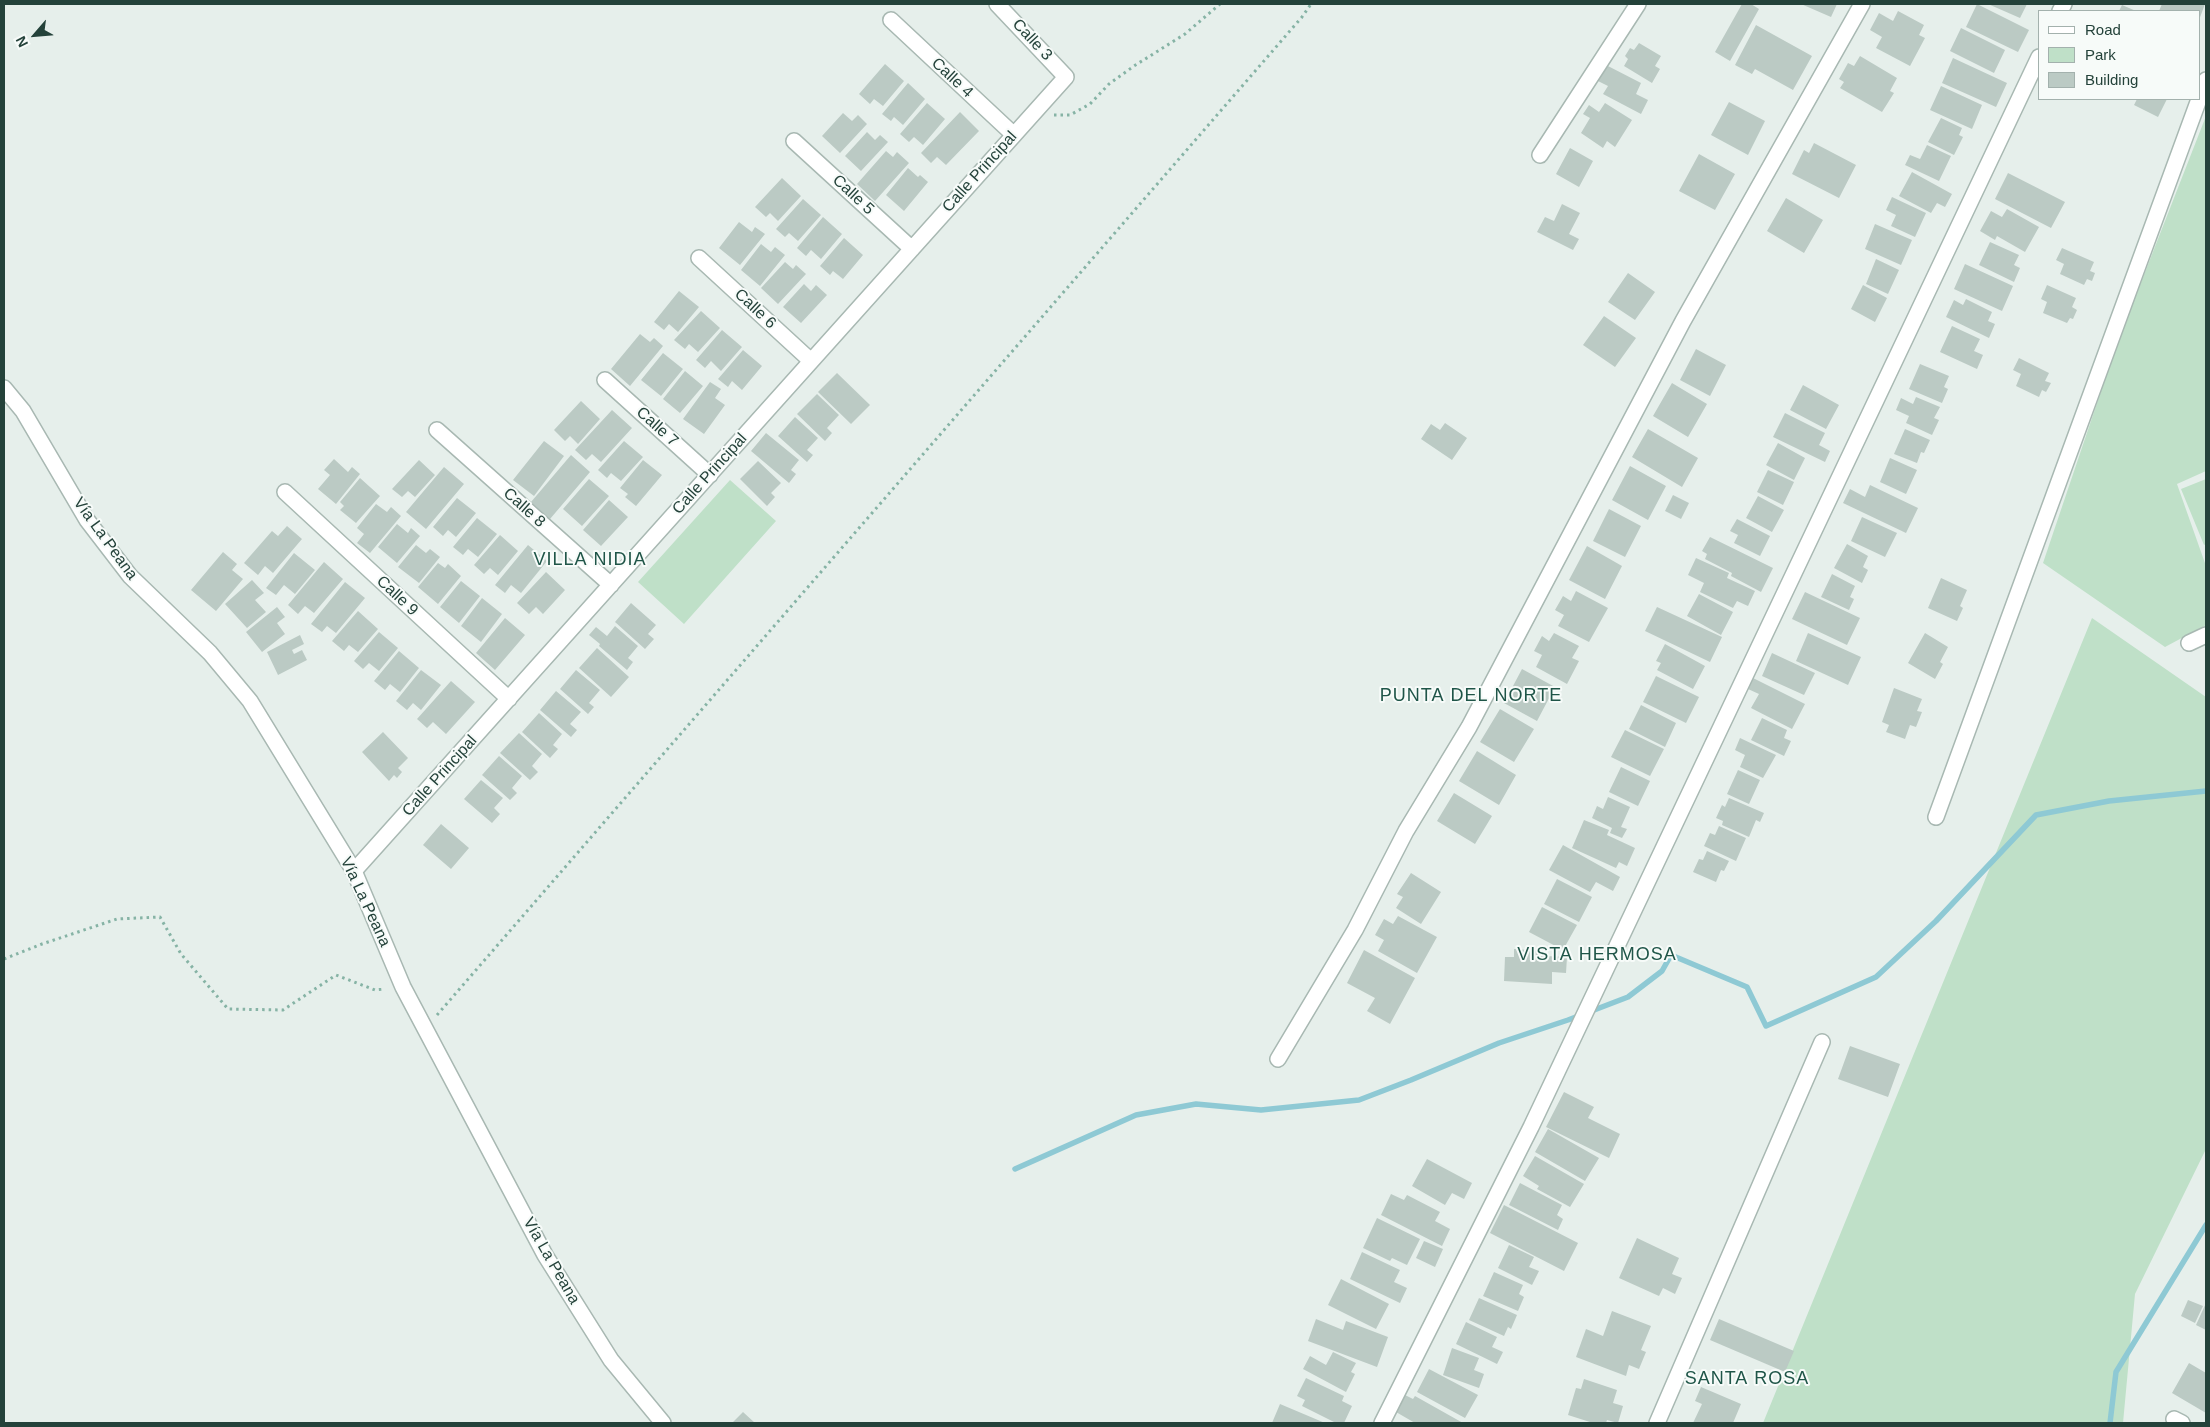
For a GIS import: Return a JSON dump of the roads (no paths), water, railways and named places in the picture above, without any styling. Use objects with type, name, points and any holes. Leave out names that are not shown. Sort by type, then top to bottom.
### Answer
[{"type":"street","name":"Calle 3","points":[[997,4],[1066,77]]},
{"type":"street","points":[[1540,155],[1638,4]]},
{"type":"street","points":[[1278,1060],[1355,930],[1406,831],[1469,727],[1683,321],[1862,4]]},
{"type":"street","name":"Calle 4","points":[[891,20],[1014,135]]},
{"type":"street","points":[[1382,1423],[1532,1127],[2038,59]]},
{"type":"street","name":"Calle Principal","points":[[354,871],[1066,77]]},
{"type":"street","points":[[2200,96],[2206,80]]},
{"type":"street","points":[[1936,817],[2199,100]]},
{"type":"street","name":"Calle 5","points":[[794,141],[912,249]]},
{"type":"street","name":"Calle 6","points":[[699,258],[812,361]]},
{"type":"street","name":"Calle 7","points":[[605,380],[710,475]]},
{"type":"street","name":"Vía La Peana","points":[[4,388],[23,411],[87,520],[130,576],[210,653],[250,701],[354,871],[403,987],[545,1255],[611,1360],[663,1423]]},
{"type":"street","name":"Calle 8","points":[[437,430],[611,585]]},
{"type":"street","name":"Calle 9","points":[[285,492],[509,698]]},
{"type":"street","points":[[2189,643],[2206,635]]},
{"type":"street","points":[[1657,1423],[1822,1042]]},
{"type":"waterway","points":[[1015,1169],[1136,1115],[1196,1104],[1261,1110],[1359,1100],[1499,1043],[1568,1020],[1628,997],[1662,971],[1671,955],[1747,987],[1766,1026],[1876,977],[1936,921],[2036,815],[2109,801],[2206,791]]},
{"type":"waterway","points":[[2110,1423],[2116,1372],[2206,1225]]},
{"type":"district","name":"VILLA NIDIA","points":[[590,560]]},
{"type":"district","name":"PUNTA DEL NORTE","points":[[1471,696]]},
{"type":"district","name":"VISTA HERMOSA","points":[[1597,955]]},
{"type":"district","name":"SANTA ROSA","points":[[1747,1379]]}]
